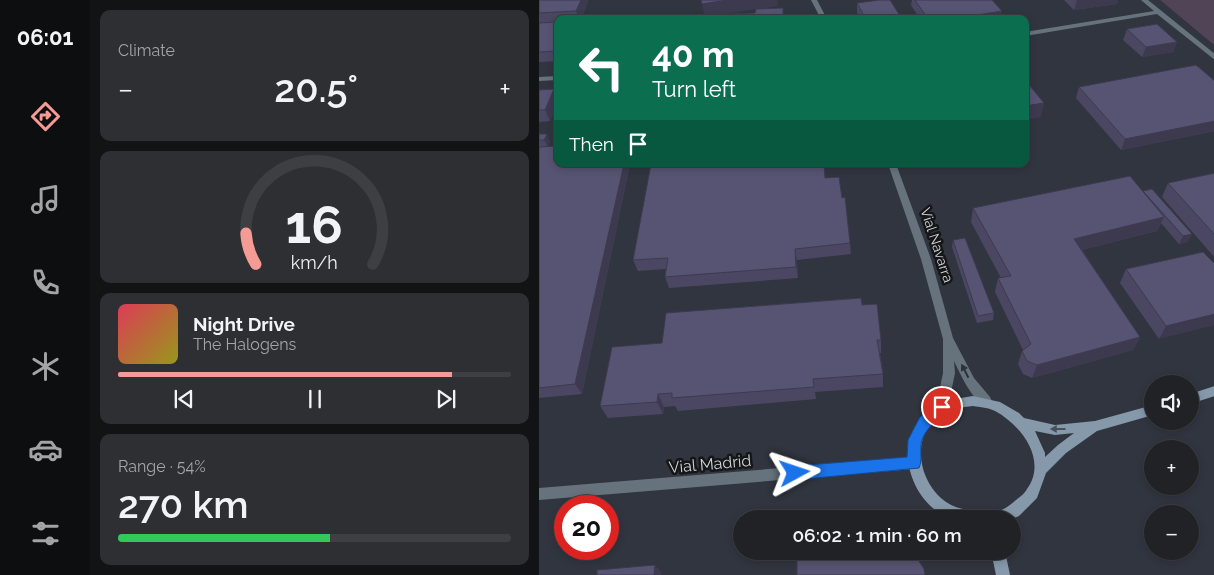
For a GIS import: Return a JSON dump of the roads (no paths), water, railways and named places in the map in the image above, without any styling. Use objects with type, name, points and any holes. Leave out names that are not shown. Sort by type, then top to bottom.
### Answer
[{"type":"street","points":[[1199,395],[1214,391]]},
{"type":"street","points":[[950,510],[940,505],[922,486],[914,463],[915,440],[925,421],[942,407],[960,401],[986,401],[1005,409],[1023,423],[1035,439],[1041,460],[1039,481],[1029,499],[1016,510]]},
{"type":"street","points":[[1023,423],[1055,430],[1095,426],[1144,412]]},
{"type":"street","points":[[1040,471],[1062,448],[1095,426]]},
{"type":"street","points":[[1000,560],[1003,575]]},
{"type":"lane","points":[[814,0],[822,15]]},
{"type":"lane","points":[[1145,0],[1214,58]]},
{"type":"lane","points":[[1029,33],[1159,12]]},
{"type":"lane","points":[[539,79],[554,78]]},
{"type":"lane","name":"Vial Navarra","points":[[893,167],[927,259],[948,338],[970,381],[986,401]]},
{"type":"lane","name":"Vial Navarra","points":[[942,407],[949,373],[948,338]]},
{"type":"lane","name":"Vial Madrid","points":[[539,494],[914,463]]}]
